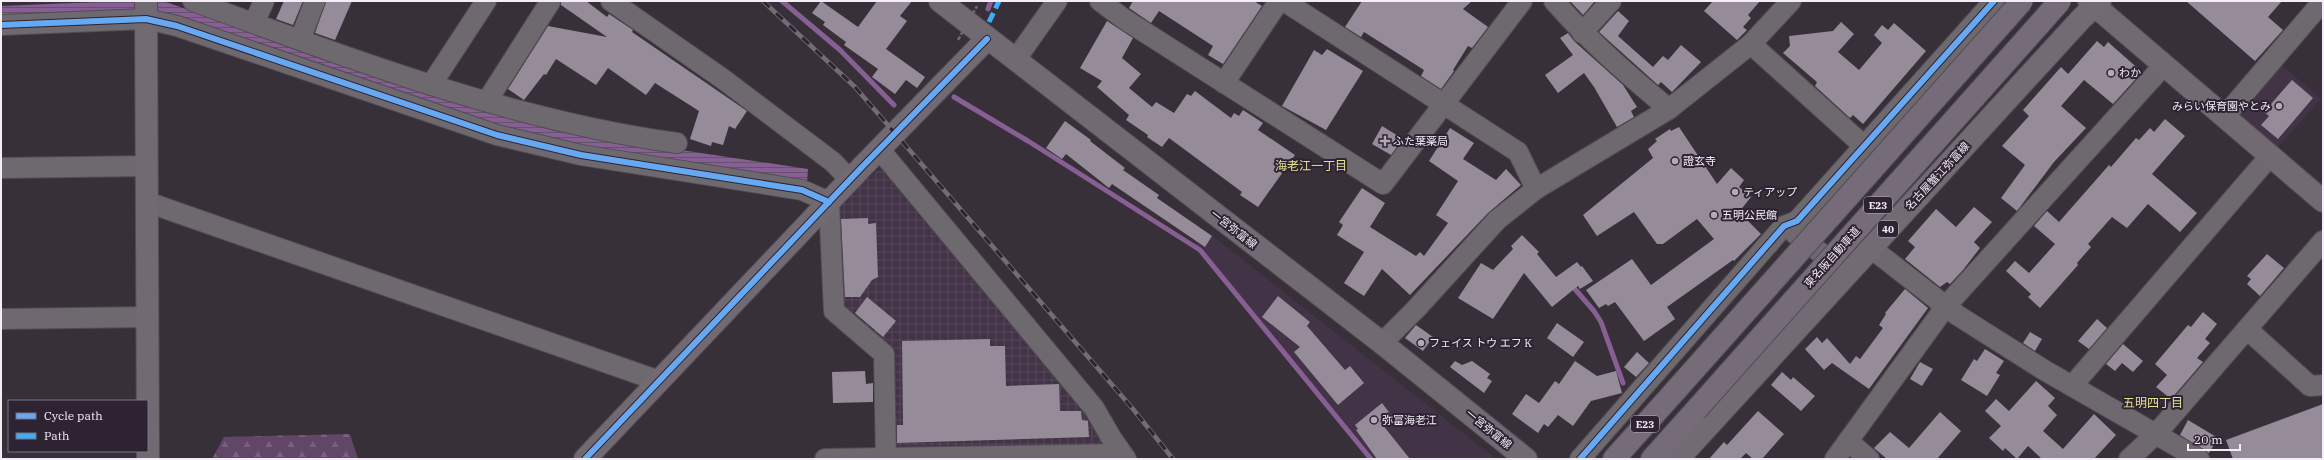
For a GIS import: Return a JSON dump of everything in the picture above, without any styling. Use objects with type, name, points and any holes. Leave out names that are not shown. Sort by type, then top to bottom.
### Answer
[{"type":"highway","name":"E23","points":[[1614,459],[2022,1]]},
{"type":"highway","name":"東名阪自動車道","points":[[1652,459],[2060,1]]},
{"type":"main road","name":"名古屋蟹江弥富線","points":[[1678,459],[2094,3]]},
{"type":"street","points":[[254,23],[264,1]]},
{"type":"street","points":[[300,40],[315,1]]},
{"type":"street","points":[[431,85],[486,1]]},
{"type":"street","points":[[611,1],[723,79],[833,162],[850,180]]},
{"type":"street","name":"一宮弥富線","points":[[940,1],[987,39],[1382,343],[1526,459]]},
{"type":"street","points":[[1016,60],[1057,1]]},
{"type":"street","points":[[1100,1],[1124,19],[1383,184],[1522,1]]},
{"type":"street","points":[[1224,83],[1279,1]]},
{"type":"street","points":[[1284,1],[1518,152],[1536,189]]},
{"type":"street","points":[[1554,1],[1582,33],[1669,109]]},
{"type":"street","points":[[1582,33],[1611,1]]},
{"type":"street","points":[[1382,343],[1416,309],[1497,220],[1536,189],[1669,109],[1752,44],[1791,1]]},
{"type":"street","points":[[1580,459],[1784,226],[1797,221],[1994,1]]},
{"type":"street","points":[[487,101],[550,2]]},
{"type":"street","points":[[205,3],[254,23],[393,74],[663,152],[802,190],[829,202]]},
{"type":"street","points":[[2094,3],[2224,117],[2323,201]]},
{"type":"street","points":[[2224,117],[2322,3]]},
{"type":"street","points":[[1,25],[146,11],[177,26],[497,135],[582,155],[663,152]]},
{"type":"street","points":[[146,11],[148,400]]},
{"type":"street","points":[[585,459],[850,180],[987,39]]},
{"type":"street","points":[[1752,44],[1864,146]]},
{"type":"street","points":[[1835,459],[1946,306],[2164,65]]},
{"type":"street","points":[[880,150],[1094,408],[1124,457]]},
{"type":"street","points":[[2072,386],[2270,156]]},
{"type":"street","points":[[1,168],[147,166]]},
{"type":"street","points":[[147,202],[659,380]]},
{"type":"street","points":[[829,202],[834,310],[884,354],[886,458]]},
{"type":"street","points":[[1784,226],[1848,273]]},
{"type":"street","points":[[2129,459],[2156,434],[2323,241]]},
{"type":"street","points":[[1871,248],[1946,306],[2072,386],[2199,459]]},
{"type":"street","points":[[1,319],[147,317]]},
{"type":"street","points":[[2247,329],[2310,386],[2323,386]]},
{"type":"street","points":[[1848,441],[1869,459]]},
{"type":"street","points":[[825,459],[1124,457]]},
{"type":"path","points":[[958,40],[977,6]]},
{"type":"shaded area","points":[[121,1],[163,1],[393,81],[555,131],[808,169],[807,183],[564,146],[385,92],[159,12],[1,18],[1,6]]},
{"type":"shaded area","name":"みらい保育園やとみ","points":[[2280,64],[2321,99],[2277,148],[2237,113]]},
{"type":"shaded area","points":[[880,168],[887,168],[1079,399],[1104,442],[1098,447],[900,452],[894,445],[890,350],[840,310],[835,208]]},
{"type":"shaded area","points":[[1205,230],[1496,459],[1375,459],[1201,249],[1194,244]]},
{"type":"green space","points":[[350,434],[358,459],[212,459],[224,437]]},
{"type":"building","points":[[284,1],[303,1],[293,25],[276,19]]},
{"type":"building","points":[[326,1],[352,1],[335,40],[315,33]]},
{"type":"building","points":[[561,1],[586,1],[607,17],[609,14],[633,30],[632,32],[747,111],[735,129],[729,126],[723,145],[712,142],[711,146],[690,139],[699,111],[655,83],[646,95],[608,68],[596,85],[556,59],[546,75],[544,74],[524,100],[508,89],[548,26],[607,37],[561,5]]},
{"type":"building","points":[[821,1],[858,27],[877,1],[912,1],[900,16],[907,21],[886,49],[925,77],[917,88],[906,80],[895,94],[872,77],[878,69],[844,45],[846,42],[823,25],[825,22],[812,13]]},
{"type":"building","points":[[1133,1],[1254,1],[1262,6],[1223,64],[1208,55],[1213,46],[1159,11],[1151,23],[1129,8]]},
{"type":"building","points":[[1362,1],[1472,1],[1463,9],[1488,27],[1472,48],[1468,46],[1453,70],[1454,71],[1441,89],[1421,76],[1424,70],[1364,32],[1361,37],[1345,27]]},
{"type":"building","points":[[1570,1],[1595,1],[1583,15]]},
{"type":"building","points":[[1713,1],[1760,1],[1748,15],[1751,18],[1743,27],[1747,30],[1737,40],[1704,11]]},
{"type":"building","points":[[2186,1],[2282,1],[2268,17],[2283,30],[2255,61]]},
{"type":"building","points":[[1618,11],[1629,21],[1618,36],[1653,67],[1663,56],[1668,60],[1681,45],[1701,62],[1672,92],[1661,82],[1658,85],[1599,32]]},
{"type":"building","points":[[1107,21],[1133,38],[1122,58],[1141,74],[1129,88],[1152,107],[1156,102],[1174,113],[1187,94],[1191,96],[1195,91],[1231,118],[1234,113],[1239,116],[1243,110],[1263,123],[1258,130],[1295,155],[1258,207],[1240,195],[1242,192],[1169,138],[1162,147],[1147,137],[1148,135],[1126,120],[1129,115],[1097,87],[1102,81],[1080,68]]},
{"type":"building","points":[[1841,22],[1854,34],[1838,52],[1859,70],[1882,43],[1874,35],[1882,25],[1888,30],[1894,23],[1926,51],[1863,124],[1853,115],[1850,118],[1815,86],[1817,82],[1783,53],[1790,46],[1789,36],[1833,31]]},
{"type":"building","points":[[1568,33],[1574,41],[1623,85],[1637,107],[1631,111],[1634,117],[1617,127],[1594,87],[1584,73],[1558,93],[1545,75],[1573,55],[1560,38]]},
{"type":"building","points":[[2097,41],[2104,47],[2108,42],[2142,72],[2113,104],[2084,80],[2061,106],[2086,128],[2054,162],[2017,211],[2001,198],[2025,165],[2002,146],[2029,116],[2023,110],[2061,67],[2068,74]]},
{"type":"building","points":[[1327,49],[1363,71],[1326,130],[1282,106],[1314,50],[1322,55]]},
{"type":"building","points":[[2292,80],[2313,98],[2278,139],[2261,125],[2269,116],[2264,112]]},
{"type":"building","points":[[2165,119],[2185,136],[2152,174],[2197,213],[2180,232],[2148,204],[2127,228],[2112,217],[2088,244],[2091,247],[2077,263],[2078,265],[2040,308],[2028,297],[2031,294],[2006,271],[2015,261],[2029,273],[2055,244],[2034,226],[2047,211],[2059,222],[2109,165],[2111,167],[2136,138],[2139,140],[2150,128],[2154,132]]},
{"type":"building","points":[[1065,121],[1125,168],[1123,170],[1159,195],[1157,198],[1212,236],[1205,247],[1112,184],[1109,188],[1066,154],[1062,159],[1046,148]]},
{"type":"building","points":[[1382,126],[1403,139],[1391,155],[1372,144]]},
{"type":"building","points":[[1679,127],[1717,184],[1731,168],[1744,180],[1739,187],[1751,197],[1739,212],[1761,234],[1734,261],[1733,260],[1667,307],[1675,319],[1644,341],[1615,302],[1608,306],[1606,304],[1599,308],[1586,290],[1632,259],[1651,285],[1714,239],[1697,219],[1663,244],[1657,244],[1634,212],[1597,236],[1583,215],[1653,158],[1648,149],[1657,141],[1655,139],[1670,129],[1671,131]]},
{"type":"building","points":[[1450,128],[1474,143],[1463,159],[1496,180],[1506,169],[1521,185],[1488,213],[1410,295],[1382,269],[1364,296],[1344,283],[1364,252],[1337,235],[1343,225],[1339,222],[1362,188],[1385,203],[1370,227],[1416,256],[1420,252],[1424,256],[1448,223],[1436,215],[1458,181],[1429,161]]},
{"type":"building","points":[[1974,207],[1992,222],[1974,242],[1980,248],[1963,270],[1950,284],[1947,282],[1940,287],[1905,259],[1915,247],[1908,241],[1936,209],[1956,227]]},
{"type":"building","points":[[868,218],[868,224],[876,223],[878,277],[872,280],[860,297],[845,297],[841,219]]},
{"type":"building","points":[[1522,235],[1539,252],[1537,254],[1556,277],[1577,262],[1581,267],[1582,266],[1593,281],[1580,289],[1578,286],[1552,307],[1524,273],[1493,319],[1458,298],[1481,263],[1493,270],[1513,249],[1511,246]]},
{"type":"building","points":[[2267,254],[2284,268],[2260,296],[2247,284],[2251,279],[2247,276]]},
{"type":"building","points":[[1905,289],[1928,308],[1869,389],[1832,363],[1824,370],[1805,349],[1817,337],[1822,343],[1827,338],[1850,364],[1856,356],[1860,359],[1883,328],[1879,325],[1886,314],[1885,313]]},
{"type":"building","points":[[1278,296],[1310,322],[1307,326],[1345,370],[1350,366],[1364,383],[1338,405],[1294,352],[1300,347],[1262,317]]},
{"type":"building","points":[[867,297],[896,321],[883,337],[855,313]]},
{"type":"building","points":[[2203,312],[2217,324],[2205,339],[2210,343],[2197,358],[2203,362],[2171,399],[2156,387],[2167,375],[2155,364],[2188,325],[2191,327]]},
{"type":"building","points":[[2097,319],[2107,328],[2089,349],[2078,341]]},
{"type":"building","points":[[1557,323],[1584,342],[1573,357],[1547,338]]},
{"type":"building","points":[[1416,325],[1433,337],[1423,351],[1405,338]]},
{"type":"building","points":[[2030,332],[2042,339],[2035,351],[2023,343]]},
{"type":"building","points":[[990,339],[990,346],[1005,346],[1006,386],[1059,384],[1060,411],[1081,411],[1082,420],[1088,421],[1089,437],[897,443],[897,425],[903,425],[902,341]]},
{"type":"building","points":[[2123,344],[2143,361],[2133,372],[2122,363],[2115,371],[2106,364]]},
{"type":"building","points":[[1985,349],[2004,361],[1996,373],[2000,375],[1987,396],[1961,380],[1974,359],[1977,361]]},
{"type":"building","points":[[1637,352],[1649,363],[1636,377],[1624,367]]},
{"type":"building","points":[[1455,361],[1462,365],[1472,361],[1490,374],[1487,378],[1492,381],[1484,393],[1450,367]]},
{"type":"building","points":[[1575,361],[1597,376],[1616,371],[1622,393],[1591,401],[1573,426],[1558,415],[1548,427],[1544,424],[1538,433],[1512,414],[1526,394],[1539,403],[1555,381],[1559,384]]},
{"type":"building","points":[[1920,362],[1933,369],[1922,386],[1910,379]]},
{"type":"building","points":[[865,371],[866,384],[873,383],[873,402],[833,403],[832,372]]},
{"type":"building","points":[[1782,372],[1791,380],[1793,377],[1815,396],[1801,411],[1771,385]]},
{"type":"building","points":[[2036,381],[2055,398],[2048,406],[2057,415],[2043,431],[2063,449],[2094,414],[2116,435],[2094,459],[2042,459],[2028,446],[2017,459],[2005,448],[2003,451],[1989,438],[2001,426],[1985,411],[1996,399],[2009,411]]},
{"type":"building","points":[[1382,403],[1392,416],[1382,424],[1410,459],[1377,459],[1356,430],[1358,429],[1355,425]]},
{"type":"building","points":[[2323,404],[2323,459],[2233,459],[2226,440]]},
{"type":"building","points":[[1758,411],[1784,434],[1762,459],[1753,459],[1746,453],[1741,458],[1742,459],[1709,459],[1724,442],[1727,445]]},
{"type":"building","points":[[1940,412],[1961,431],[1937,459],[1887,459],[1874,448],[1890,432],[1909,448]]},
{"type":"building","points":[[2188,420],[2218,438],[2209,453],[2180,435]]},
{"type":"waterway","points":[[782,1],[840,50],[894,105]]},
{"type":"waterway","points":[[988,9],[991,1]]},
{"type":"waterway","points":[[954,97],[1028,141],[1200,250],[1371,459]]},
{"type":"waterway","points":[[1574,288],[1594,311],[1601,322],[1623,383]]},
{"type":"railway","points":[[763,1],[855,87],[1133,409],[1173,459]]},
{"type":"marked path","points":[[989,22],[999,1]]},
{"type":"cycle path","points":[[1580,459],[1784,226],[1797,221],[1994,1]]},
{"type":"cycle path","points":[[1,25],[146,19],[177,26],[497,135],[581,155],[802,190],[829,202]]},
{"type":"cycle path","points":[[585,459],[862,167],[987,39]]},
{"type":"place","name":"わか","points":[[2111,73]]},
{"type":"place","name":"みらい保育園やとみ","points":[[2279,106]]},
{"type":"place","name":"ふた葉薬局","points":[[1385,141]]},
{"type":"place","name":"證玄寺","points":[[1675,161]]},
{"type":"place","name":"ティアップ","points":[[1735,192]]},
{"type":"place","name":"五明公民館","points":[[1714,215]]},
{"type":"place","name":"フェイス トウ エフ K","points":[[1421,343]]},
{"type":"place","name":"弥富海老江","points":[[1374,420]]},
{"type":"district","name":"海老江一丁目","points":[[1311,165]]},
{"type":"district","name":"五明四丁目","points":[[2153,402]]}]
